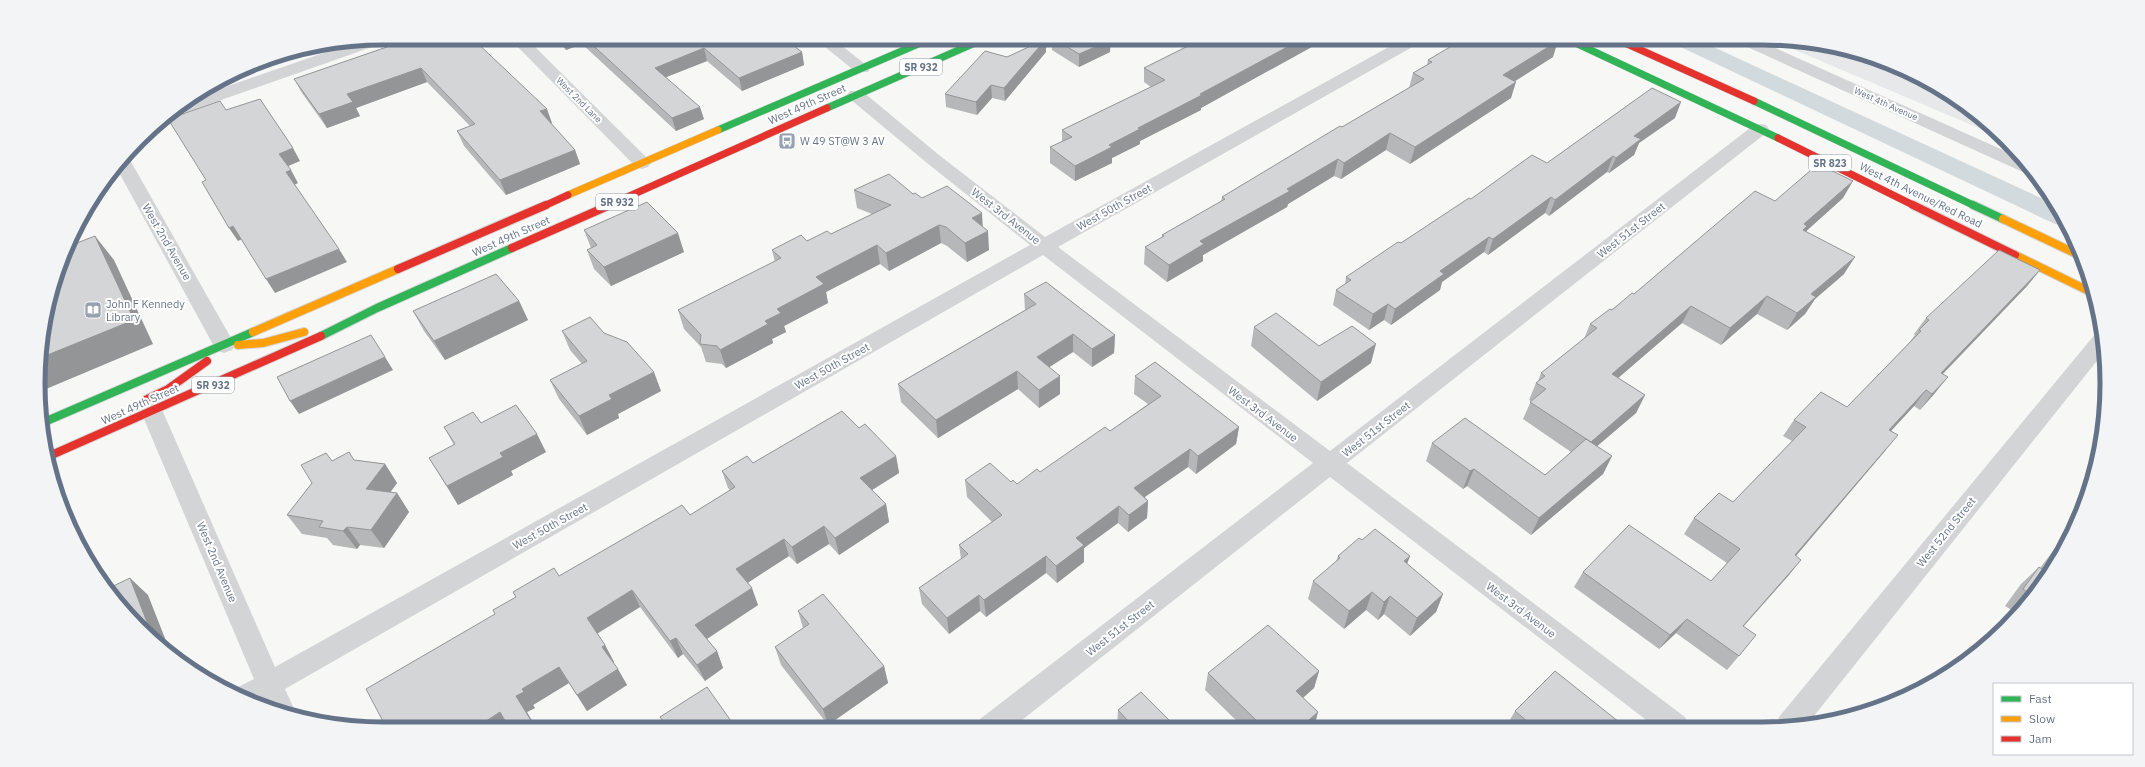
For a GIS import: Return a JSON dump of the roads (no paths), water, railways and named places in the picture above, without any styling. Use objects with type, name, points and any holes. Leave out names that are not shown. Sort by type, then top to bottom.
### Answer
[{"type":"main road","name":"West 49th Street","points":[[53,454],[145,408],[336,330],[377,308],[862,80],[898,53],[916,45]]},
{"type":"main road","name":"West 49th Street","points":[[47,421],[789,100],[862,80],[965,45]]},
{"type":"main road","name":"West 4th Avenue/Red Road","points":[[1580,45],[1760,129],[2086,290]]},
{"type":"main road","name":"West 4th Avenue/Red Road","points":[[1629,45],[1786,116],[2073,252]]},
{"type":"main road","points":[[789,100],[829,95],[862,80]]},
{"type":"main road","points":[[1760,129],[1795,136]]},
{"type":"main road","points":[[1816,141],[1934,197],[1985,211]]},
{"type":"main road","points":[[330,321],[377,308]]},
{"type":"main road","points":[[145,408],[168,389],[199,368],[224,345],[252,346],[285,338],[313,328]]},
{"type":"main road","points":[[52,448],[70,436]]},
{"type":"street","name":"West 2nd Lane","points":[[524,45],[642,163]]},
{"type":"street","name":"West 3rd Avenue","points":[[829,45],[862,80],[888,120],[933,159],[1330,465],[1670,722]]},
{"type":"street","name":"West 50th Street","points":[[258,690],[1044,246],[1404,45]]},
{"type":"street","name":"West 4th Avenue","points":[[1756,45],[2019,164]]},
{"type":"street","points":[[193,104],[359,46]]},
{"type":"street","name":"West 51st Street","points":[[998,722],[1760,129]]},
{"type":"street","name":"West 2nd Avenue","points":[[124,166],[224,345]]},
{"type":"street","name":"West 52nd Street","points":[[1794,720],[2098,346]]},
{"type":"street","name":"West 2nd Avenue","points":[[145,408],[258,690],[272,703]]},
{"type":"waterway","points":[[1692,45],[2055,214]]},
{"type":"place","name":"W 49 ST@W 3 AV","points":[[787,141]]},
{"type":"place","name":"John F Kennedy Library","points":[[93,310]]}]
